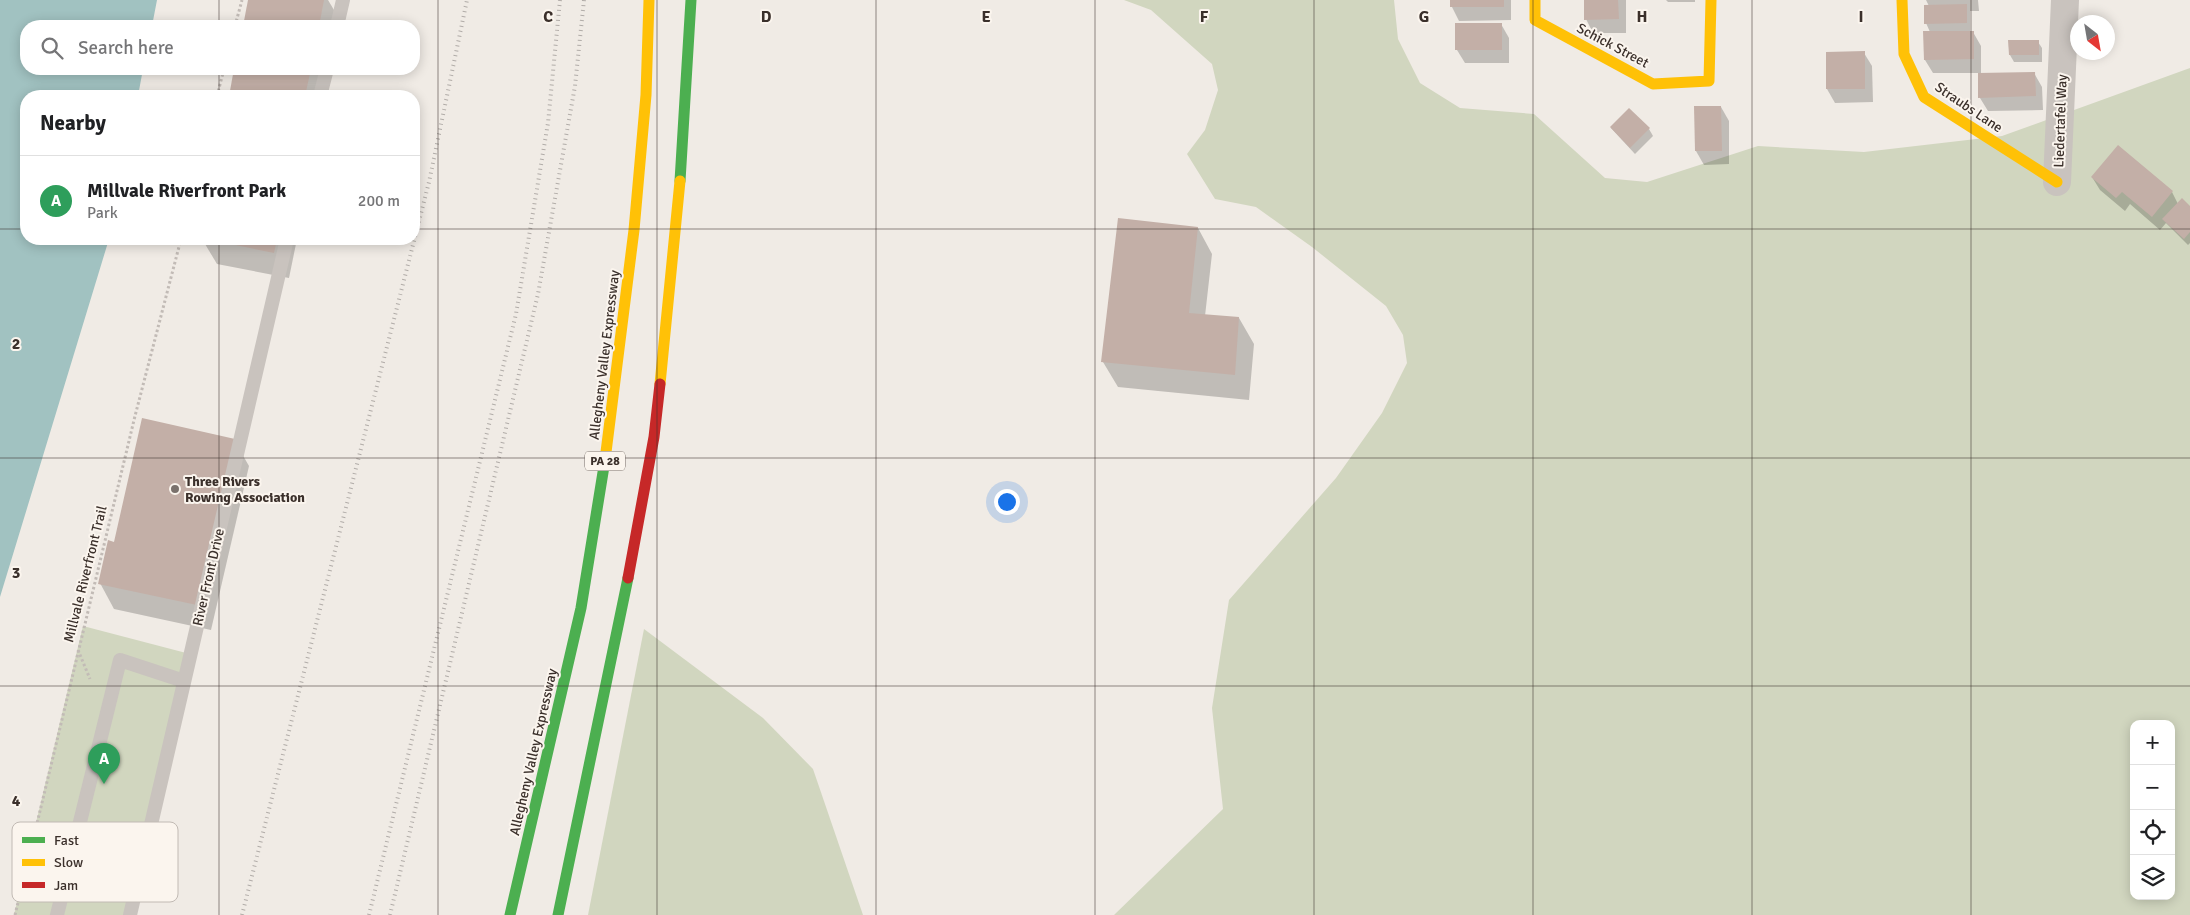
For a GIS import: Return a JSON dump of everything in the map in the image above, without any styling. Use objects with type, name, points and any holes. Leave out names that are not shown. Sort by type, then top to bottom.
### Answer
[{"type":"main road","name":"Allegheny Valley Expressway","points":[[510,915],[581,608],[609,436],[634,230],[646,95],[649,0]]},
{"type":"main road","points":[[558,915],[622,613],[654,437],[678,214],[691,0]]},
{"type":"main road","name":"Schick Street","points":[[1536,0],[1535,20],[1653,84],[1709,81],[1711,0]]},
{"type":"main road","name":"Straubs Lane","points":[[1902,0],[1904,54],[1924,97],[2057,182]]},
{"type":"street","name":"Liedertafel Way","points":[[2057,182],[2065,0]]},
{"type":"lane","points":[[338,20],[343,0]]},
{"type":"lane","points":[[322,90],[325,75]]},
{"type":"lane","name":"River Front Drive","points":[[152,822],[285,245]]},
{"type":"lane","points":[[80,822],[120,660],[184,682]]},
{"type":"lane","points":[[57,915],[60,902]]},
{"type":"lane","name":"River Front Drive","points":[[130,915],[133,902]]},
{"type":"path","points":[[237,20],[242,0]]},
{"type":"path","points":[[219,90],[222,75]]},
{"type":"path","name":"Millvale Riverfront Trail","points":[[37,822],[135,416],[179,245]]},
{"type":"path","name":"Millvale Riverfront Trail","points":[[15,915],[18,902]]},
{"type":"green space","points":[[1124,0],[1394,0],[1398,39],[1420,83],[1460,108],[1534,114],[1605,178],[1647,182],[1758,146],[1864,152],[2002,136],[2190,68],[2190,915],[1114,915],[1223,809],[1212,708],[1229,600],[1336,478],[1382,413],[1407,363],[1403,335],[1386,306],[1312,247],[1256,207],[1215,199],[1187,154],[1205,130],[1218,90],[1212,64],[1151,10]]},
{"type":"green space","points":[[83,626],[190,654],[155,822],[36,822]]},
{"type":"green space","points":[[644,629],[763,718],[813,769],[863,915],[588,915]]},
{"type":"green space","points":[[17,902],[138,902],[135,915],[14,915]]},
{"type":"water","points":[[0,0],[157,0],[153,20],[20,20],[20,75],[142,75],[139,90],[20,90],[20,245],[107,245],[0,597]]},
{"type":"building","points":[[248,0],[324,0],[320,20],[244,20]]},
{"type":"building","points":[[1450,0],[1504,0],[1504,7],[1450,7]]},
{"type":"building","points":[[1584,0],[1618,0],[1619,19],[1584,20]]},
{"type":"building","points":[[1967,4],[1967,23],[1924,24],[1924,5]]},
{"type":"building","points":[[1455,23],[1502,23],[1502,50],[1455,50]]},
{"type":"building","points":[[1923,31],[1974,31],[1974,59],[1924,60]]},
{"type":"building","points":[[2008,40],[2039,40],[2039,55],[2009,55]]},
{"type":"building","points":[[1865,51],[1865,89],[1826,89],[1826,52]]},
{"type":"building","points":[[2035,72],[2036,96],[1978,98],[1978,73]]},
{"type":"building","points":[[233,75],[310,75],[306,90],[230,90]]},
{"type":"building","points":[[1694,106],[1721,106],[1722,151],[1695,151]]},
{"type":"building","points":[[1629,108],[1650,128],[1630,148],[1610,127]]},
{"type":"building","points":[[2118,145],[2173,191],[2152,217],[2122,192],[2116,198],[2091,177]]},
{"type":"building","points":[[2182,198],[2190,206],[2190,232],[2184,239],[2162,219]]},
{"type":"building","points":[[1118,218],[1198,227],[1189,313],[1239,317],[1235,375],[1101,362]]},
{"type":"building","points":[[235,245],[276,245],[274,253]]},
{"type":"building","name":"Three Rivers Rowing Association","points":[[142,418],[235,439],[197,605],[98,584],[108,540],[114,542]]},
{"type":"railway","points":[[420,217],[467,0]]},
{"type":"railway","points":[[369,915],[516,314],[548,123],[560,0]]},
{"type":"railway","points":[[390,915],[538,294],[575,86],[584,0]]},
{"type":"railway","points":[[242,915],[413,245]]},
{"type":"traffic: fast","points":[[680,181],[691,0]]},
{"type":"traffic: fast","points":[[510,915],[581,608],[605,460]]},
{"type":"traffic: fast","points":[[558,915],[628,578]]},
{"type":"traffic: slow","points":[[605,460],[634,230],[646,95],[649,0]]},
{"type":"traffic: slow","points":[[1535,0],[1535,20],[1653,84],[1709,81],[1711,0]]},
{"type":"traffic: slow","points":[[1902,0],[1904,54],[1924,97],[2057,182]]},
{"type":"traffic: slow","points":[[660,384],[680,181]]},
{"type":"traffic: jam","points":[[628,578],[654,437],[660,384]]},
{"type":"place","name":"Three Rivers Rowing Association","points":[[175,489]]},
{"type":"place","name":"Millvale Riverfront Park","points":[[104,784]]}]
